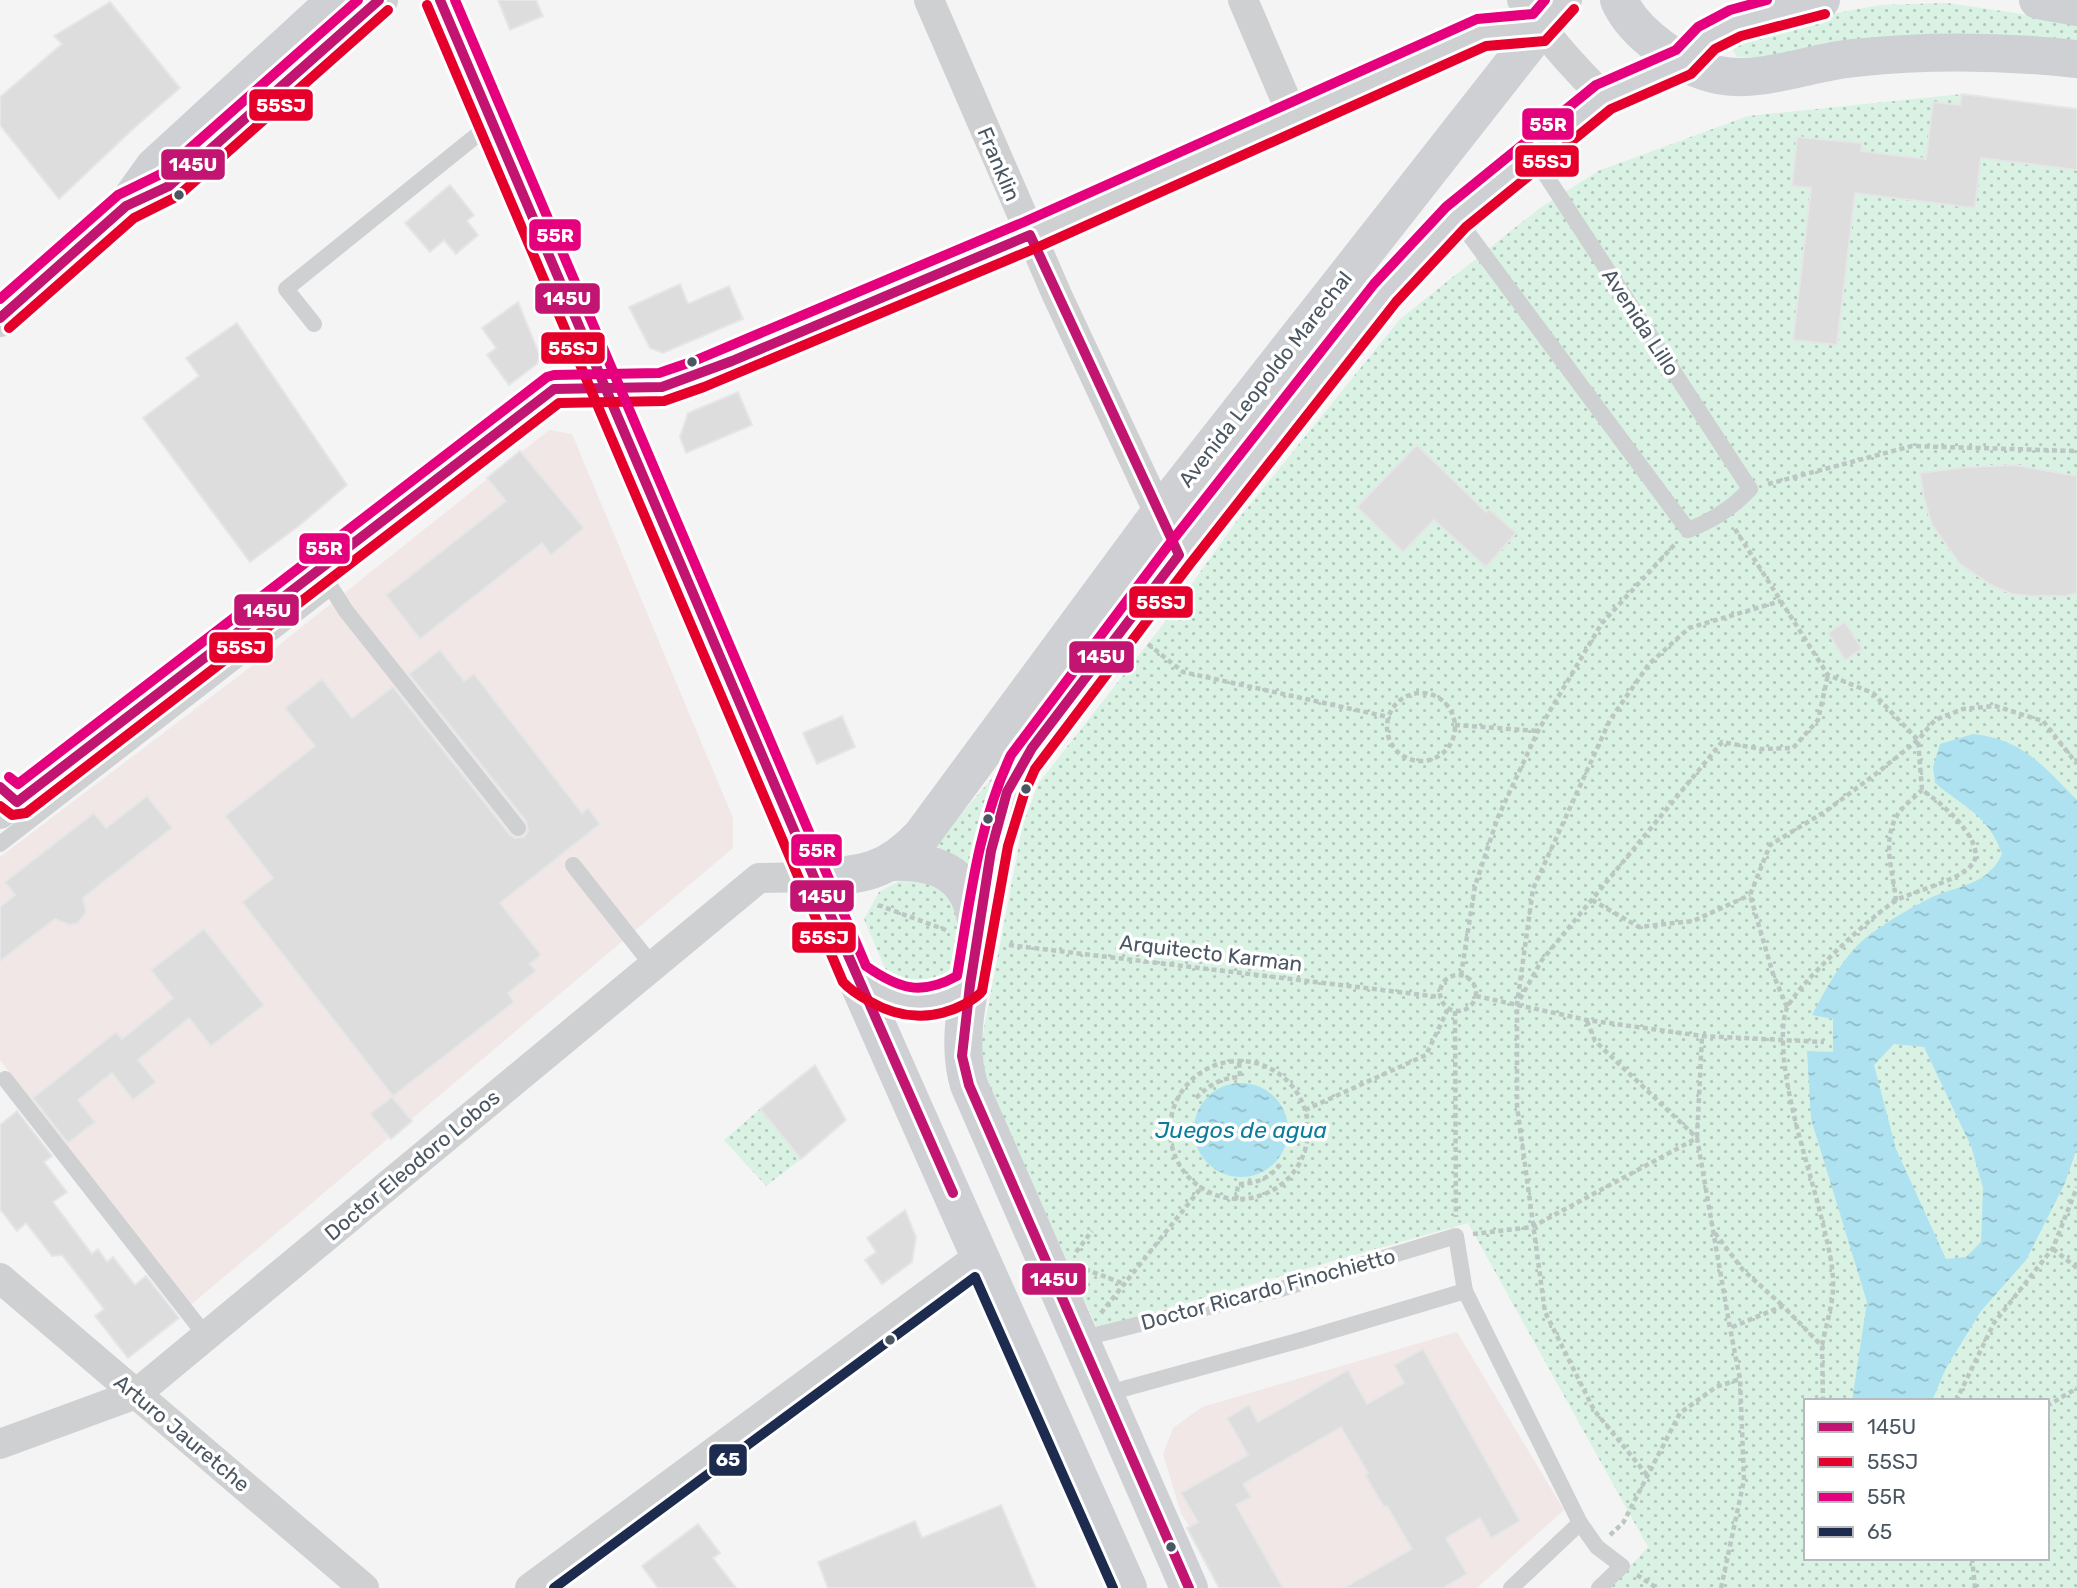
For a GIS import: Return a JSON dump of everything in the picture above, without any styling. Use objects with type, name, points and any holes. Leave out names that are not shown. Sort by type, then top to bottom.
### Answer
[{"type":"main road","points":[[0,318],[126,206],[154,167],[336,0]]},
{"type":"main road","points":[[126,206],[169,186],[379,0]]},
{"type":"main road","points":[[440,0],[855,975],[1128,1588]]},
{"type":"main road","points":[[1619,0],[1643,34],[1684,62],[1717,75],[1747,78],[1852,58],[1960,52],[2077,59]]},
{"type":"main road","points":[[1684,62],[1706,38],[1736,23],[1821,0]]},
{"type":"main road","points":[[2038,0],[2077,7]]},
{"type":"main road","name":"Avenida Leopoldo Marechal","points":[[813,877],[853,876],[892,862],[915,843],[1159,514],[1542,9]]},
{"type":"main road","name":"Avenida Leopoldo Marechal","points":[[1189,1588],[964,1069],[963,1043],[970,985],[991,851],[1007,792],[1032,748],[1179,555],[1385,293],[1456,217],[1604,97],[1684,62]]},
{"type":"main road","points":[[892,862],[934,865],[959,881],[973,904],[978,941]]},
{"type":"main road","points":[[855,975],[879,992],[905,1002],[934,1002],[970,985]]},
{"type":"main road","points":[[981,1255],[1013,1186]]},
{"type":"street","name":"Franklin","points":[[929,0],[1030,235],[1179,555]]},
{"type":"street","points":[[1243,0],[1294,118]]},
{"type":"street","points":[[6,801],[325,578],[554,389],[662,387],[699,374],[1030,235],[1483,32],[1542,9],[1566,60],[1604,97]]},
{"type":"street","name":"Doctor Eleodoro Lobos","points":[[0,1444],[136,1394],[759,878],[813,877]]},
{"type":"street","points":[[530,1588],[981,1255]]},
{"type":"street","name":"Arturo Jauretche","points":[[0,1279],[364,1588]]},
{"type":"lane","points":[[314,324],[286,289],[493,122]]},
{"type":"lane","name":"Avenida Lillo","points":[[1532,154],[1749,489]]},
{"type":"lane","points":[[1456,217],[1688,530],[1724,513],[1749,489]]},
{"type":"lane","points":[[0,844],[325,578],[346,611],[518,828]]},
{"type":"lane","points":[[573,864],[652,965]]},
{"type":"lane","points":[[5,1079],[206,1336]]},
{"type":"lane","points":[[1456,1236],[1465,1291],[1580,1523],[1597,1547],[1622,1566],[1599,1588]]},
{"type":"lane","name":"Doctor Ricardo Finochietto","points":[[1080,1339],[1281,1289],[1456,1236]]},
{"type":"lane","points":[[1105,1394],[1465,1291]]},
{"type":"lane","points":[[1511,1588],[1580,1523]]},
{"type":"path","points":[[1749,489],[1912,446],[2077,452]]},
{"type":"path","points":[[1724,513],[1828,675],[1873,693],[1918,740],[1922,790]]},
{"type":"path","points":[[1461,975],[1475,886],[1498,817],[1538,732],[1602,623],[1688,530]]},
{"type":"path","points":[[1647,1475],[1594,1410],[1545,1312],[1517,1106],[1517,1004],[1533,889],[1610,720],[1649,664],[1689,628],[1781,601]]},
{"type":"path","points":[[1125,626],[1184,672],[1388,717]]},
{"type":"path","points":[[1517,1004],[1542,960],[1722,742],[1761,749],[1793,748],[1818,720],[1828,675]]},
{"type":"path","points":[[1425,693],[1436,696],[1446,704],[1455,725],[1449,748],[1429,761],[1406,758],[1396,751],[1387,729],[1388,717],[1402,698],[1425,693]]},
{"type":"path","points":[[1787,1007],[1773,974],[1750,895],[1770,845],[1826,811],[1918,740],[1935,720],[1963,709],[1995,706],[2043,721],[2076,760]]},
{"type":"path","points":[[1455,725],[1538,732]]},
{"type":"path","points":[[1823,1399],[1822,1346],[1833,1289],[1812,1181],[1787,1088],[1782,1040],[1787,1007],[1814,974],[1849,939],[1896,901],[1964,873],[1975,860],[1975,848],[1970,835],[1935,799],[1922,790]]},
{"type":"path","points":[[1896,901],[1887,848],[1889,832],[1899,812],[1922,790]]},
{"type":"path","points":[[1591,900],[1639,927],[1693,921],[1750,895]]},
{"type":"path","name":"Arquitecto Karman","points":[[878,905],[978,941],[1440,997]]},
{"type":"path","points":[[1461,975],[1473,983],[1476,996],[1469,1009],[1455,1011],[1448,1009],[1440,997],[1443,983],[1448,978],[1461,975]]},
{"type":"path","points":[[1476,996],[1587,1020],[1702,1036],[1824,1042]]},
{"type":"path","points":[[1305,1110],[1426,1055],[1448,1009]]},
{"type":"path","points":[[1455,1011],[1456,1236],[1532,1227],[1697,1138]]},
{"type":"path","points":[[1587,1020],[1595,1041],[1697,1138]]},
{"type":"path","points":[[1702,1036],[1697,1138],[1740,1379],[1744,1480],[1721,1588]]},
{"type":"path","points":[[1196,1098],[1210,1085],[1224,1078],[1240,1077],[1238,1061]]},
{"type":"path","points":[[1238,1061],[1269,1067],[1289,1080],[1302,1099],[1309,1122],[1308,1146],[1299,1167],[1283,1185],[1263,1196],[1236,1200],[1216,1196],[1201,1188],[1181,1168],[1172,1148],[1170,1125],[1175,1103],[1187,1084],[1204,1070],[1225,1062],[1238,1061]]},
{"type":"path","points":[[1236,1200],[1238,1184],[1259,1181],[1274,1173],[1282,1163]]},
{"type":"path","points":[[1957,1399],[1994,1323],[2053,1248],[2077,1186]]},
{"type":"path","points":[[1080,1339],[1201,1188]]},
{"type":"path","points":[[1714,1231],[1743,1270],[1822,1346]]},
{"type":"path","points":[[2053,1248],[2077,1268]]},
{"type":"path","points":[[1079,1266],[1124,1284]]},
{"type":"path","points":[[1730,1328],[1783,1306]]},
{"type":"path","points":[[1597,1547],[1623,1523],[1680,1413],[1716,1387],[1740,1379]]},
{"type":"path","points":[[2049,1405],[2077,1388]]},
{"type":"path","points":[[1972,1560],[1975,1588]]},
{"type":"shaded area","points":[[549,430],[572,434],[733,818],[733,848],[186,1309],[0,1060],[0,857],[269,653]]},
{"type":"shaded area","points":[[1457,1332],[1564,1510],[1477,1588],[1225,1588],[1181,1513],[1163,1454],[1173,1428],[1202,1407]]},
{"type":"green space","points":[[1947,3],[2077,22],[2077,49],[1737,57],[1732,48],[1736,39],[1767,26],[1880,5]]},
{"type":"green space","points":[[1962,94],[2077,109],[2077,1588],[1609,1588],[1648,1547],[1468,1223],[1097,1328],[986,1080],[981,1044],[1023,824],[1038,784],[1161,627],[1236,522],[1400,319],[1540,208],[1598,171],[1748,116]]},
{"type":"green space","points":[[1003,766],[971,870],[930,849]]},
{"type":"green space","points":[[906,877],[933,881],[946,891],[961,920],[959,952],[952,966],[940,977],[924,983],[911,982],[887,973],[864,919],[879,892]]},
{"type":"green space","points":[[760,1109],[801,1159],[766,1186],[724,1140]]},
{"type":"water","points":[[1973,734],[1990,737],[2019,748],[2031,756],[2077,800],[2077,1148],[2065,1183],[2026,1260],[1981,1311],[1946,1368],[1933,1399],[1852,1399],[1867,1302],[1811,1119],[1807,1051],[1833,1052],[1833,1019],[1812,1015],[1853,950],[1886,923],[1924,901],[1981,878],[2002,854],[1997,841],[1983,821],[1935,783],[1933,767],[1940,744]],"holes":[[[1894,1044],[1924,1047],[1971,1146],[1983,1188],[1981,1242],[1966,1257],[1946,1259],[1896,1149],[1874,1065]]]},
{"type":"water","name":"Juegos de agua","points":[[1232,1083],[1250,1083],[1275,1096],[1285,1112],[1288,1130],[1285,1148],[1275,1164],[1250,1177],[1232,1177],[1207,1164],[1194,1139],[1194,1121],[1207,1096]]},
{"type":"building","points":[[498,0],[536,0],[543,16],[510,30]]},
{"type":"building","points":[[110,2],[180,88],[59,199],[0,125],[0,97],[62,44],[54,36]]},
{"type":"building","points":[[1962,94],[2077,109],[2077,170],[1981,158],[1975,208],[1855,193],[1837,345],[1793,340],[1811,188],[1792,186],[1797,137],[1862,143],[1861,151],[1926,159],[1933,102],[1960,105]]},
{"type":"building","points":[[450,185],[474,215],[467,221],[478,235],[456,254],[444,240],[430,252],[405,223]]},
{"type":"building","points":[[680,284],[688,304],[729,286],[743,319],[663,353],[650,348],[629,307]]},
{"type":"building","points":[[518,302],[540,356],[537,364],[509,385],[487,355],[496,348],[482,328]]},
{"type":"building","points":[[237,323],[347,485],[300,525],[250,562],[143,418],[199,376],[186,358]]},
{"type":"building","points":[[738,392],[752,425],[686,453],[680,437],[688,413]]},
{"type":"building","points":[[1417,445],[1486,512],[1489,509],[1516,533],[1486,567],[1434,520],[1403,552],[1357,507]]},
{"type":"building","points":[[520,451],[584,528],[551,555],[542,543],[420,639],[386,595],[506,501],[487,478]]},
{"type":"building","points":[[2015,465],[2077,476],[2077,593],[2066,596],[2029,596],[2012,594],[1991,585],[1960,564],[1932,525],[1920,473]]},
{"type":"building","points":[[1845,622],[1862,649],[1845,660],[1828,633]]},
{"type":"building","points":[[440,650],[464,681],[474,674],[582,813],[588,808],[600,824],[500,903],[541,955],[530,964],[536,971],[508,993],[514,1002],[393,1096],[242,902],[273,878],[225,816],[315,746],[285,708],[322,679],[352,718],[393,687],[510,835],[515,838],[524,837],[528,831],[526,821],[409,674]]},
{"type":"building","points":[[842,716],[855,747],[817,764],[803,733]]},
{"type":"building","points":[[147,796],[172,828],[83,898],[86,912],[78,923],[70,925],[55,919],[0,961],[0,907],[15,895],[5,882],[94,813],[106,828]]},
{"type":"building","points":[[204,929],[264,1005],[211,1046],[189,1018],[138,1060],[156,1082],[133,1100],[112,1073],[78,1100],[95,1122],[68,1143],[33,1098],[116,1032],[122,1039],[173,998],[151,970]]},
{"type":"building","points":[[815,1065],[846,1120],[801,1159],[760,1109]]},
{"type":"building","points":[[392,1097],[412,1121],[391,1139],[370,1114]]},
{"type":"building","points":[[17,1111],[52,1156],[44,1162],[67,1192],[53,1202],[92,1254],[98,1249],[107,1262],[113,1257],[135,1285],[146,1276],[179,1318],[128,1358],[95,1316],[104,1309],[62,1255],[52,1256],[26,1223],[17,1231],[0,1209],[0,1125]]},
{"type":"building","points":[[905,1210],[916,1237],[912,1262],[882,1284],[865,1260],[876,1252],[867,1238]]},
{"type":"building","points":[[1423,1349],[1520,1521],[1491,1538],[1480,1518],[1446,1538],[1467,1574],[1443,1588],[1344,1588],[1412,1549],[1365,1475],[1368,1473],[1341,1427],[1243,1484],[1251,1497],[1236,1505],[1283,1588],[1219,1588],[1187,1528],[1198,1522],[1181,1493],[1248,1455],[1227,1418],[1249,1405],[1258,1422],[1348,1370],[1367,1404],[1404,1383],[1394,1365]]},
{"type":"building","points":[[1001,1505],[1036,1588],[828,1588],[818,1562],[915,1521],[922,1538]]},
{"type":"building","points":[[698,1524],[720,1553],[713,1558],[736,1588],[658,1588],[642,1566]]},
{"type":"transit line","name":"55R","points":[[0,299],[118,195],[161,174],[358,0]]},
{"type":"transit line","name":"145U","points":[[0,318],[126,206],[169,186],[379,0]]},
{"type":"transit line","name":"145U","points":[[440,0],[822,896],[953,1193]]},
{"type":"transit line","name":"55R","points":[[455,0],[866,966],[900,985],[921,988],[957,976],[983,836],[990,808],[1011,755],[1168,546],[1374,284],[1446,207],[1596,85],[1676,50],[1698,27],[1730,10],[1767,0]]},
{"type":"transit line","name":"55R","points":[[9,777],[18,784],[547,377],[659,373],[694,361],[1024,222],[1477,19],[1533,14],[1545,0]]},
{"type":"transit line","name":"55SJ","points":[[427,5],[843,982],[881,1007],[917,1016],[953,1009],[972,1000],[982,991],[1008,846],[1024,794],[1035,769],[1190,564],[1396,302],[1466,227],[1611,109],[1691,74],[1715,49],[1741,36],[1825,14]]},
{"type":"transit line","name":"55SJ","points":[[0,806],[12,815],[26,813],[559,403],[664,401],[704,387],[1036,248],[1486,46],[1545,41],[1574,9]]},
{"type":"transit line","name":"55SJ","points":[[9,328],[134,218],[178,196],[388,10]]},
{"type":"transit line","name":"145U","points":[[0,787],[17,802],[554,389],[662,387],[732,361],[1030,235],[1179,555],[1032,748],[1007,792],[991,851],[962,1056],[969,1085],[1189,1588]]},
{"type":"transit line","name":"65","points":[[554,1588],[975,1277],[1113,1588]]}]
